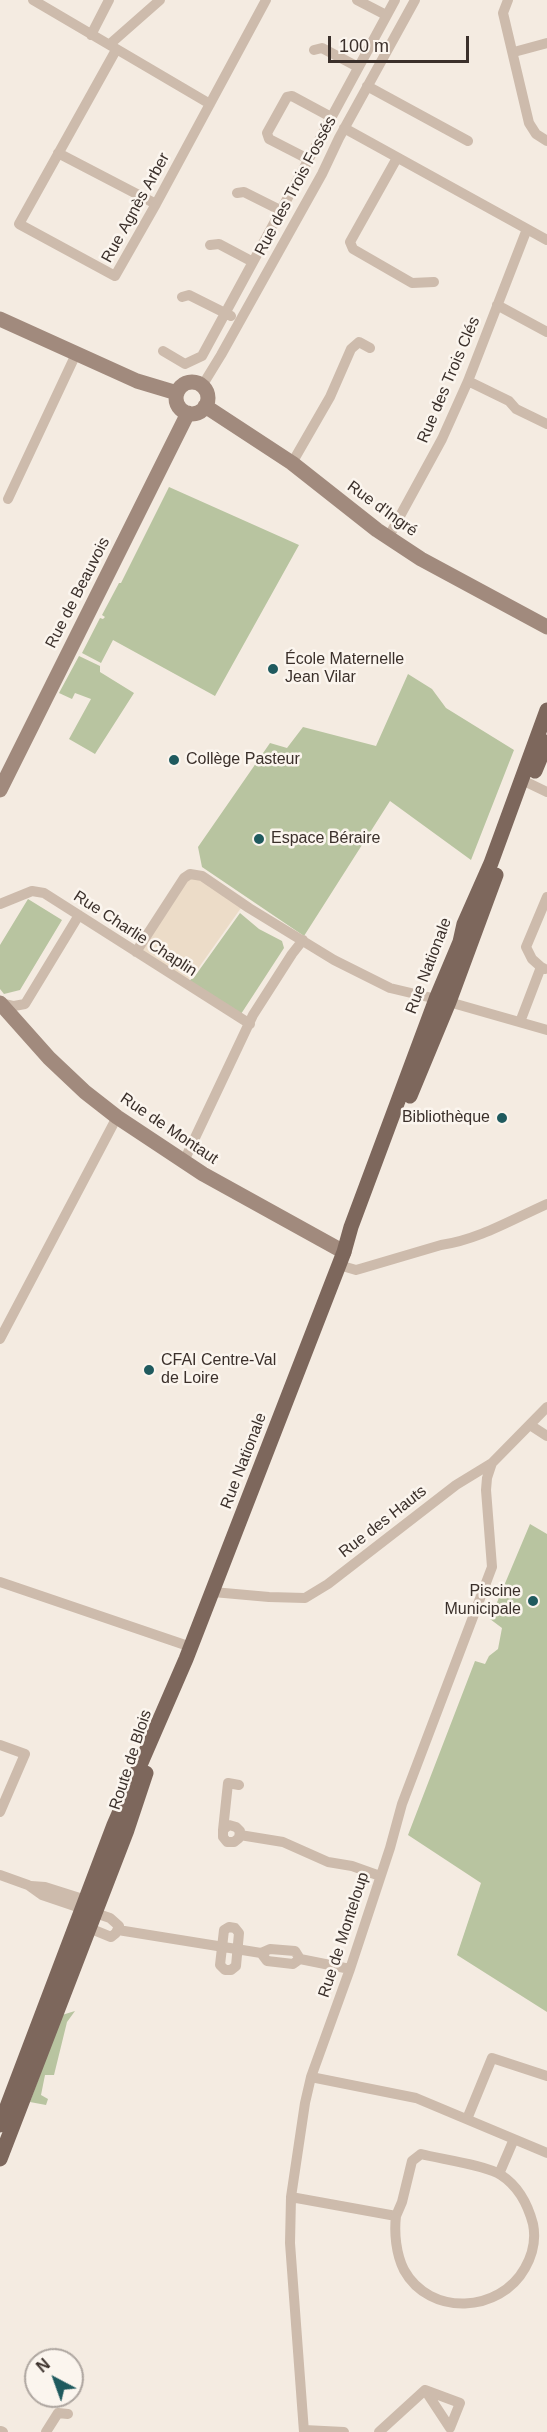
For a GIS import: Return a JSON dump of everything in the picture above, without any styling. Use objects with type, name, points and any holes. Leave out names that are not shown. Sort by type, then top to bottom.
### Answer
[{"type":"main road","name":"Rue Nationale","points":[[526,781],[547,710]]},
{"type":"main road","name":"Rue Nationale","points":[[170,1700],[342,1258],[351,1227],[442,1000],[471,906],[492,863],[526,781],[547,742]]},
{"type":"main road","name":"Route de Blois","points":[[1,2154],[88,1913],[114,1825],[170,1700]]},
{"type":"main road","name":"Route de Blois","points":[[0,2125],[88,1913]]},
{"type":"street","points":[[33,0],[210,104]]},
{"type":"street","points":[[91,35],[110,0]]},
{"type":"street","name":"Rue Agnès Arber","points":[[160,0],[113,47],[19,224],[115,276],[266,0]]},
{"type":"street","points":[[357,0],[386,15]]},
{"type":"street","points":[[163,351],[186,364],[202,356],[395,0]]},
{"type":"street","name":"Rue des Trois Fossés","points":[[202,386],[322,174],[344,128],[415,0]]},
{"type":"street","points":[[508,0],[503,13],[530,123],[536,134],[547,141]]},
{"type":"street","points":[[514,52],[547,43]]},
{"type":"street","points":[[314,50],[322,48],[358,67]]},
{"type":"street","points":[[367,86],[468,141]]},
{"type":"street","points":[[308,159],[269,140],[267,133],[287,97],[292,96],[331,117]]},
{"type":"street","points":[[344,128],[547,240]]},
{"type":"street","points":[[58,153],[156,204]]},
{"type":"street","points":[[397,158],[350,242],[353,249],[412,283],[434,282]]},
{"type":"street","points":[[237,193],[244,192],[280,210]]},
{"type":"street","name":"Rue des Trois Clés","points":[[388,538],[442,438],[468,381],[527,229]]},
{"type":"street","points":[[210,245],[219,244],[253,262]]},
{"type":"street","points":[[182,297],[189,295],[239,320]]},
{"type":"street","points":[[497,305],[547,332]]},
{"type":"street","points":[[0,319],[137,381],[177,393]]},
{"type":"street","points":[[292,463],[330,397],[351,349],[359,342],[370,348]]},
{"type":"street","points":[[9,499],[76,354]]},
{"type":"street","points":[[468,381],[509,401],[516,409],[547,424]]},
{"type":"street","points":[[192,382],[202,386],[207,393],[205,406],[197,412],[188,413],[179,408],[177,393],[187,383],[192,382]]},
{"type":"street","name":"Rue d'Ingré","points":[[205,406],[292,463],[388,538],[447,574],[547,627]]},
{"type":"street","name":"Rue de Beauvois","points":[[0,790],[188,413]]},
{"type":"street","points":[[526,781],[547,792]]},
{"type":"street","points":[[136,952],[179,884],[190,874],[202,876],[334,960],[390,988],[442,1000],[547,1030]]},
{"type":"street","name":"Rue Charlie Chaplin","points":[[0,904],[32,891],[38,891],[250,1024]]},
{"type":"street","points":[[520,1022],[544,969],[532,959],[526,947],[547,897]]},
{"type":"street","points":[[0,1003],[14,1006],[25,1004],[79,915]]},
{"type":"street","points":[[184,1161],[250,1024],[292,954],[303,940]]},
{"type":"street","name":"Rue de Montaut","points":[[0,1003],[49,1058],[85,1092],[117,1117],[203,1174],[342,1258]]},
{"type":"street","points":[[0,1339],[117,1117]]},
{"type":"street","points":[[342,1258],[356,1270],[454,1243],[547,1204]]},
{"type":"street","name":"Rue des Hauts","points":[[213,1592],[305,1598],[328,1584],[456,1485],[492,1463],[547,1407]]},
{"type":"street","points":[[530,1425],[547,1436]]},
{"type":"street","name":"Rue de Monteloup","points":[[304,2431],[290,2243],[291,2197],[311,2077],[350,1969],[402,1804],[492,1567],[486,1490],[492,1463]]},
{"type":"street","points":[[0,1582],[191,1647]]},
{"type":"street","points":[[0,1745],[25,1754],[0,1812]]},
{"type":"street","points":[[239,1785],[228,1783],[223,1830],[228,1825],[236,1827],[240,1835],[284,1842],[328,1862],[352,1866],[380,1876]]},
{"type":"street","points":[[0,1875],[28,1885],[45,1887],[88,1913],[115,1921],[118,1929]]},
{"type":"street","points":[[88,1913],[107,1937],[114,1936],[118,1929]]},
{"type":"street","points":[[229,1927],[235,1928],[239,1933],[236,1966],[231,1970],[225,1970],[220,1965],[222,1947],[224,1930],[229,1927]]},
{"type":"street","points":[[118,1929],[261,1953],[267,1961],[293,1964],[300,1959],[350,1969]]},
{"type":"street","points":[[467,2119],[492,2058],[547,2076]]},
{"type":"street","points":[[311,2077],[416,2098],[547,2153]]},
{"type":"street","points":[[499,2174],[514,2139]]},
{"type":"street","points":[[421,2154],[499,2174],[518,2191],[530,2210],[535,2231],[533,2248],[521,2276],[509,2289],[495,2297],[472,2303],[454,2304],[431,2296],[417,2287],[403,2269],[396,2240],[396,2216],[402,2202],[412,2161],[421,2154]]},
{"type":"street","points":[[291,2197],[396,2216]]},
{"type":"street","points":[[379,2432],[425,2391]]},
{"type":"street","points":[[46,2432],[58,2413],[68,2414]]},
{"type":"street","points":[[304,2431],[344,2432]]},
{"type":"green space","points":[[169,487],[299,545],[215,696],[113,640],[101,663],[82,653],[100,618],[105,617],[102,615],[121,583]]},
{"type":"green space","points":[[79,656],[100,666],[100,672],[134,693],[95,754],[69,739],[91,699],[75,693],[72,699],[59,693]]},
{"type":"green space","points":[[408,674],[432,689],[446,708],[514,750],[471,860],[390,801],[304,936],[202,867],[198,847],[270,743],[287,748],[303,727],[376,746]]},
{"type":"green space","points":[[28,899],[62,920],[20,990],[4,994],[0,989],[0,945]]},
{"type":"green space","points":[[240,913],[259,929],[282,941],[284,948],[241,1014],[189,981]]},
{"type":"green space","points":[[530,1524],[547,1534],[547,2012],[457,1955],[481,1883],[408,1835],[475,1661],[485,1664],[489,1656],[498,1649],[502,1628],[490,1619]]},
{"type":"green space","points":[[75,2011],[67,2022],[54,2075],[45,2075],[41,2095],[48,2099],[46,2105],[30,2102],[62,2015]]},
{"type":"shaded area","points":[[196,877],[241,908],[188,980],[144,953],[142,946],[184,882]]},
{"type":"place","name":"École Maternelle Jean Vilar","points":[[273,669]]},
{"type":"place","name":"Collège Pasteur","points":[[174,760]]},
{"type":"place","name":"Espace Béraire","points":[[259,839]]},
{"type":"place","name":"Bibliothèque","points":[[502,1118]]},
{"type":"place","name":"CFAI Centre-Val de Loire","points":[[149,1370]]},
{"type":"place","name":"Piscine Municipale","points":[[533,1601]]}]
